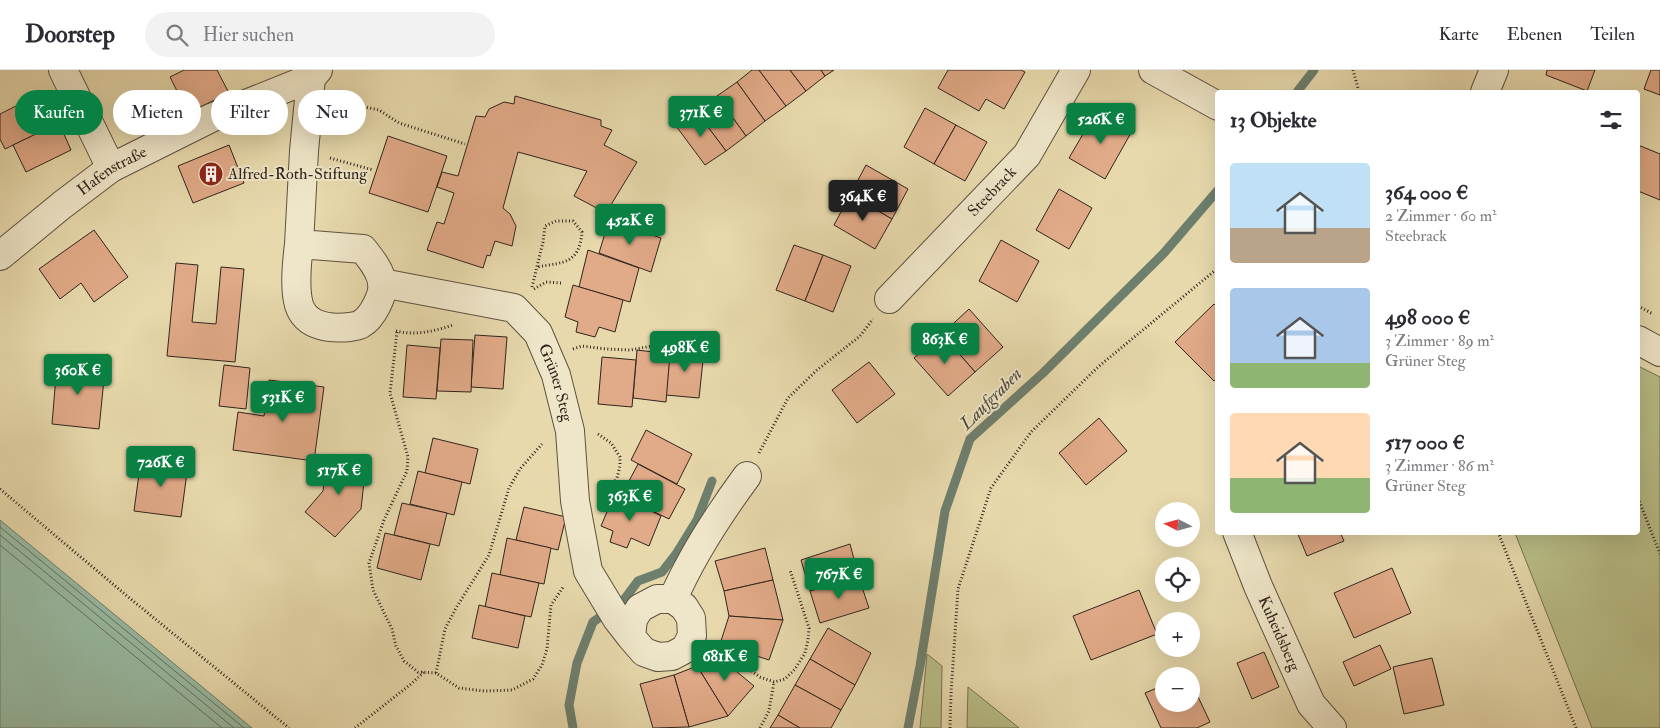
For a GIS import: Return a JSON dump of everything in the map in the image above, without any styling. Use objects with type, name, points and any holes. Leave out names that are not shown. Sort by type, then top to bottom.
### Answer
[{"type":"street","points":[[63,70],[112,168]]},
{"type":"street","name":"Steebrack","points":[[889,299],[1027,155],[1076,70]]},
{"type":"street","points":[[1153,70],[1215,104]]},
{"type":"street","points":[[1487,90],[1494,70]]},
{"type":"street","points":[[299,244],[363,249],[375,264],[382,283],[379,300],[372,314],[361,325],[339,328],[320,326],[307,318],[299,305],[296,269],[304,150],[313,82]]},
{"type":"street","name":"Hafenstraße","points":[[0,256],[112,168],[211,118],[313,82]]},
{"type":"street","name":"Grüner Steg","points":[[382,283],[514,308],[538,333],[556,375],[568,424],[575,501],[588,571],[617,618],[644,652],[658,657],[672,656],[685,649],[692,636]]},
{"type":"street","points":[[1640,341],[1660,352]]},
{"type":"street","points":[[672,599],[684,573],[730,499],[747,476]]},
{"type":"street","name":"Kuheidsberg","points":[[1238,535],[1258,586],[1311,704],[1332,728]]},
{"type":"street","points":[[617,618],[633,619],[640,608],[656,599],[672,599],[684,607],[691,618],[692,636]]},
{"type":"path","points":[[1353,70],[1358,90]]},
{"type":"path","points":[[313,82],[327,99],[380,110],[399,123],[465,144]]},
{"type":"path","points":[[304,150],[373,170]]},
{"type":"path","points":[[531,291],[543,242],[544,226],[556,221],[572,221],[582,232],[581,247],[575,257],[562,262],[537,267]]},
{"type":"path","points":[[950,728],[958,589],[992,488],[1031,432],[1038,425],[1098,367],[1215,270]]},
{"type":"path","points":[[747,476],[788,398],[817,370],[860,336],[889,299]]},
{"type":"path","points":[[1640,307],[1660,318]]},
{"type":"path","points":[[397,332],[390,393],[408,457],[408,471],[384,520],[369,563],[373,590],[392,629],[396,646],[404,661],[418,672],[436,672],[459,688],[484,692],[512,690],[533,679],[542,665],[547,648],[550,605],[567,582],[588,571]]},
{"type":"path","points":[[548,355],[582,346],[630,350],[652,346],[684,348]]},
{"type":"path","points":[[436,672],[445,629],[489,555],[509,488],[520,468],[568,424],[594,432],[611,443],[620,456],[618,478],[610,489],[605,505]]},
{"type":"path","points":[[0,489],[289,728]]},
{"type":"path","points":[[1640,503],[1660,554]]},
{"type":"path","points":[[1499,535],[1576,728]]},
{"type":"path","points":[[692,636],[737,661],[760,677],[774,682],[785,679],[795,669],[805,652],[809,628],[790,570]]},
{"type":"path","points":[[355,728],[411,684],[424,671]]},
{"type":"path","points":[[760,728],[769,711],[774,682]]},
{"type":"shaded area","points":[[1640,367],[1660,377],[1660,728],[1592,728],[1516,535],[1640,535]]},
{"type":"shaded area","points":[[927,654],[942,666],[941,728],[920,728]]},
{"type":"shaded area","points":[[968,687],[1019,728],[967,728]]},
{"type":"water","points":[[0,520],[252,728],[0,728]]},
{"type":"building","points":[[184,70],[217,70],[227,90],[211,90],[211,102],[201,107],[201,90],[176,90],[170,77]]},
{"type":"building","points":[[752,70],[759,70],[786,106],[765,121],[737,82]]},
{"type":"building","points":[[759,70],[790,70],[806,91],[786,106]]},
{"type":"building","points":[[790,70],[821,70],[825,76],[806,91]]},
{"type":"building","points":[[821,70],[834,70],[825,76]]},
{"type":"building","points":[[948,70],[1021,70],[1025,72],[1004,109],[986,99],[979,111],[938,88]]},
{"type":"building","points":[[1547,70],[1595,70],[1587,90],[1546,75]]},
{"type":"building","points":[[1651,70],[1660,70],[1660,95],[1644,89]]},
{"type":"building","points":[[737,82],[765,121],[746,136],[717,96]]},
{"type":"building","points":[[515,96],[601,120],[601,126],[612,130],[604,145],[637,162],[606,213],[574,196],[587,171],[518,152],[503,208],[510,214],[516,226],[512,246],[495,241],[490,256],[487,255],[483,268],[427,250],[437,222],[444,224],[454,193],[437,187],[442,172],[458,176],[476,116],[485,117],[489,109],[504,102],[514,104]]},
{"type":"building","points":[[717,96],[746,136],[726,151],[696,111]]},
{"type":"building","points":[[15,106],[15,135],[34,135],[5,149],[0,139],[0,114]]},
{"type":"building","points":[[925,108],[956,125],[934,164],[904,147]]},
{"type":"building","points":[[1097,110],[1132,131],[1105,179],[1069,158]]},
{"type":"building","points":[[696,111],[726,151],[705,165],[676,126]]},
{"type":"building","points":[[956,125],[987,142],[965,181],[934,164]]},
{"type":"building","points":[[34,135],[64,135],[71,150],[26,172],[13,145]]},
{"type":"building","points":[[388,136],[447,156],[428,212],[369,193]]},
{"type":"building","name":"Alfred-Roth-Stiftung","points":[[229,145],[244,183],[193,203],[178,166]]},
{"type":"building","points":[[1640,146],[1660,154],[1660,200],[1640,192]]},
{"type":"building","points":[[866,165],[908,189],[892,219],[850,195]]},
{"type":"building","points":[[1059,189],[1092,208],[1069,249],[1036,230]]},
{"type":"building","points":[[850,195],[892,219],[875,249],[834,225]]},
{"type":"building","points":[[609,220],[661,238],[651,272],[599,253]]},
{"type":"building","points":[[94,230],[128,277],[94,302],[81,283],[60,299],[39,269]]},
{"type":"building","points":[[1001,240],[1039,261],[1017,302],[979,281]]},
{"type":"building","points":[[794,245],[823,255],[805,301],[776,290]]},
{"type":"building","points":[[588,250],[639,268],[630,302],[579,287]]},
{"type":"building","points":[[823,255],[851,266],[833,312],[805,301]]},
{"type":"building","points":[[176,263],[198,265],[192,322],[216,324],[221,267],[244,269],[235,362],[167,356]]},
{"type":"building","points":[[573,285],[623,300],[615,332],[599,327],[595,337],[576,332],[578,322],[565,317]]},
{"type":"building","points":[[1215,305],[1215,380],[1214,381],[1175,342]]},
{"type":"building","points":[[969,309],[1003,347],[975,372],[942,334]]},
{"type":"building","points":[[942,334],[975,372],[948,396],[914,358]]},
{"type":"building","points":[[475,335],[507,337],[503,389],[471,387]]},
{"type":"building","points":[[441,339],[473,340],[471,392],[437,391]]},
{"type":"building","points":[[407,345],[440,348],[436,399],[403,397]]},
{"type":"building","points":[[670,348],[704,351],[699,398],[666,395]]},
{"type":"building","points":[[637,350],[670,354],[666,402],[633,398]]},
{"type":"building","points":[[602,357],[636,360],[632,407],[598,404]]},
{"type":"building","points":[[869,362],[895,394],[857,423],[832,390]]},
{"type":"building","points":[[57,364],[105,369],[99,429],[52,424]]},
{"type":"building","points":[[224,365],[250,368],[246,409],[219,406]]},
{"type":"building","points":[[269,380],[324,387],[314,461],[233,450],[238,412],[264,416]]},
{"type":"building","points":[[1099,418],[1127,451],[1086,485],[1059,453]]},
{"type":"building","points":[[646,430],[692,454],[677,484],[631,460]]},
{"type":"building","points":[[433,438],[478,449],[470,484],[425,473]]},
{"type":"building","points":[[141,459],[188,465],[181,517],[134,511]]},
{"type":"building","points":[[327,459],[366,464],[361,509],[335,537],[305,512],[323,491]]},
{"type":"building","points":[[638,464],[685,489],[669,519],[621,496]]},
{"type":"building","points":[[418,471],[462,482],[454,515],[410,504]]},
{"type":"building","points":[[615,493],[661,516],[649,546],[631,538],[627,548],[610,542],[613,531],[601,526]]},
{"type":"building","points":[[402,503],[447,513],[439,546],[394,535]]},
{"type":"building","points":[[524,507],[566,517],[558,550],[516,540]]},
{"type":"building","points":[[385,533],[430,544],[421,580],[377,568]]},
{"type":"building","points":[[1298,535],[1341,535],[1344,541],[1307,556]]},
{"type":"building","points":[[507,538],[551,548],[544,584],[500,575]]},
{"type":"building","points":[[850,544],[859,578],[810,591],[801,560]]},
{"type":"building","points":[[765,548],[773,580],[724,591],[715,561]]},
{"type":"building","points":[[1392,568],[1411,613],[1354,638],[1334,593]]},
{"type":"building","points":[[492,573],[539,583],[531,617],[485,607]]},
{"type":"building","points":[[859,578],[869,608],[820,623],[810,591]]},
{"type":"building","points":[[773,580],[783,620],[729,616],[724,591]]},
{"type":"building","points":[[1139,590],[1155,629],[1155,635],[1091,660],[1073,616]]},
{"type":"building","points":[[479,605],[525,616],[518,648],[472,638]]},
{"type":"building","points":[[729,616],[783,620],[769,660],[720,644]]},
{"type":"building","points":[[828,628],[871,653],[855,685],[810,659]]},
{"type":"building","points":[[1380,645],[1391,669],[1354,686],[1343,662]]},
{"type":"building","points":[[713,652],[754,686],[728,716],[697,666]]},
{"type":"building","points":[[1264,652],[1279,687],[1252,699],[1237,663]]},
{"type":"building","points":[[1432,658],[1444,705],[1404,714],[1393,667]]},
{"type":"building","points":[[810,659],[855,685],[841,710],[795,685]]},
{"type":"building","points":[[697,666],[728,716],[689,727],[674,675]]},
{"type":"building","points":[[674,675],[689,727],[653,728],[640,684]]},
{"type":"building","points":[[795,685],[841,710],[831,728],[800,728],[778,715]]},
{"type":"building","points":[[1155,689],[1155,712],[1200,712],[1200,701],[1210,722],[1197,728],[1161,728],[1145,693]]},
{"type":"building","points":[[778,715],[800,728],[770,728]]},
{"type":"waterway","name":"Laufgraben","points":[[1299,90],[1314,70]]},
{"type":"waterway","name":"Laufgraben","points":[[908,728],[945,511],[970,439],[1043,373],[1164,253],[1215,194]]},
{"type":"waterway","points":[[573,728],[569,705],[577,663],[593,622],[623,601],[638,581],[662,572],[676,554],[697,520],[712,481]]},
{"type":"place","name":"Alfred-Roth-Stiftung","points":[[211,174]]}]
